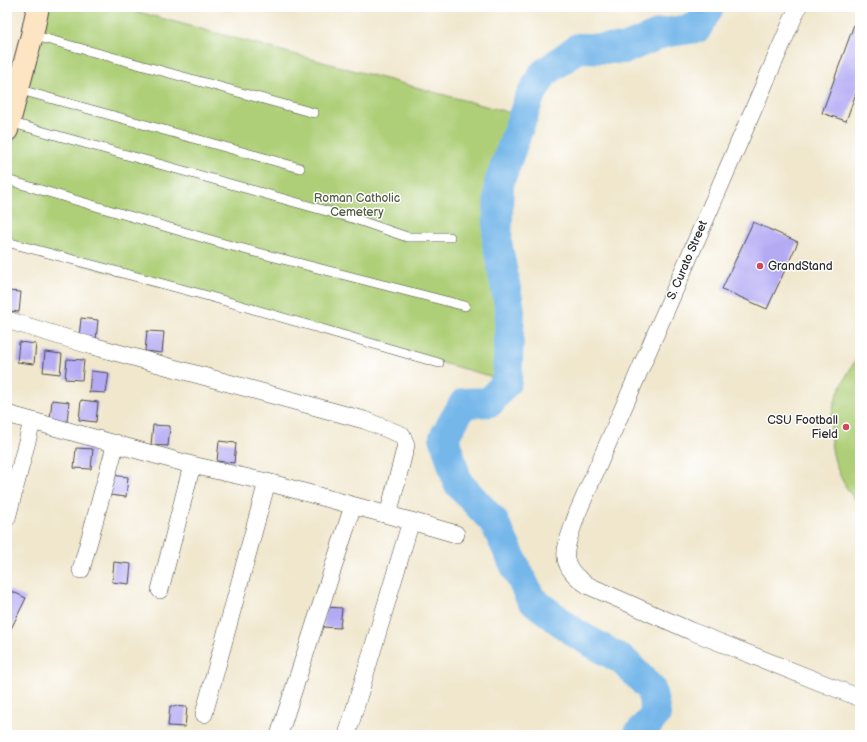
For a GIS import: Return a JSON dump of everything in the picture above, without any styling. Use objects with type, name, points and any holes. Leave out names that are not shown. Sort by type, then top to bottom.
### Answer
[{"type":"main road","points":[[8,126],[12,90],[32,35],[38,7]]},
{"type":"street","name":"S. Curato Street","points":[[798,7],[577,514],[566,547],[567,567],[574,577],[589,586],[691,631],[860,698]]},
{"type":"street","points":[[7,320],[89,345],[364,420],[402,435],[406,445],[388,515]]},
{"type":"street","points":[[7,414],[32,422],[192,464],[268,482],[456,534]]},
{"type":"street","points":[[7,518],[32,422]]},
{"type":"street","points":[[81,570],[116,443]]},
{"type":"street","points":[[160,590],[192,464]]},
{"type":"street","points":[[204,714],[268,482]]},
{"type":"street","points":[[279,735],[352,506]]},
{"type":"street","points":[[347,735],[412,521]]},
{"type":"lane","points":[[32,35],[314,113]]},
{"type":"lane","points":[[12,90],[300,168]]},
{"type":"lane","points":[[8,126],[355,219],[406,237],[450,237]]},
{"type":"lane","points":[[7,180],[228,245],[465,306]]},
{"type":"lane","points":[[7,242],[208,296],[439,363]]},
{"type":"green space","name":"Roman Catholic Cemetery","points":[[48,7],[120,7],[522,116],[489,182],[488,246],[507,314],[501,379],[7,244],[7,167]]},
{"type":"green space","name":"CSU Football Field","points":[[860,352],[860,505],[843,482],[838,469],[833,455],[831,427],[832,413],[838,393]]},
{"type":"building","points":[[860,8],[860,82],[846,121],[822,113]]},
{"type":"building","name":"GrandStand","points":[[753,222],[798,242],[767,309],[722,289]]},
{"type":"building","points":[[7,291],[21,292],[19,312],[7,311]]},
{"type":"building","points":[[81,318],[98,320],[96,340],[79,338]]},
{"type":"building","points":[[147,331],[164,332],[162,353],[145,351]]},
{"type":"building","points":[[19,342],[36,344],[34,364],[17,362]]},
{"type":"building","points":[[45,352],[62,354],[60,374],[43,372]]},
{"type":"building","points":[[67,359],[84,360],[82,380],[65,379]]},
{"type":"building","points":[[91,371],[109,373],[106,393],[89,392]]},
{"type":"building","points":[[52,400],[69,402],[67,422],[50,420]]},
{"type":"building","points":[[81,400],[98,402],[96,422],[79,420]]},
{"type":"building","points":[[153,425],[170,426],[168,446],[151,445]]},
{"type":"building","points":[[219,441],[236,443],[234,463],[217,461]]},
{"type":"building","points":[[76,448],[93,449],[91,469],[74,468]]},
{"type":"building","points":[[111,475],[128,477],[126,497],[109,495]]},
{"type":"building","points":[[114,562],[131,564],[129,584],[112,582]]},
{"type":"building","points":[[7,589],[26,598],[8,635],[7,634]]},
{"type":"building","points":[[325,607],[342,608],[340,628],[323,627]]},
{"type":"building","points":[[170,706],[187,707],[185,727],[168,726]]},
{"type":"waterway","points":[[638,735],[656,714],[651,689],[624,661],[575,633],[531,599],[494,522],[458,483],[444,437],[464,403],[490,402],[507,381],[510,310],[497,242],[499,183],[529,99],[543,74],[578,48],[624,49],[663,33],[697,28],[709,7]]},
{"type":"place","name":"GrandStand","points":[[760,266]]},
{"type":"place","name":"CSU Football Field","points":[[846,427]]}]
